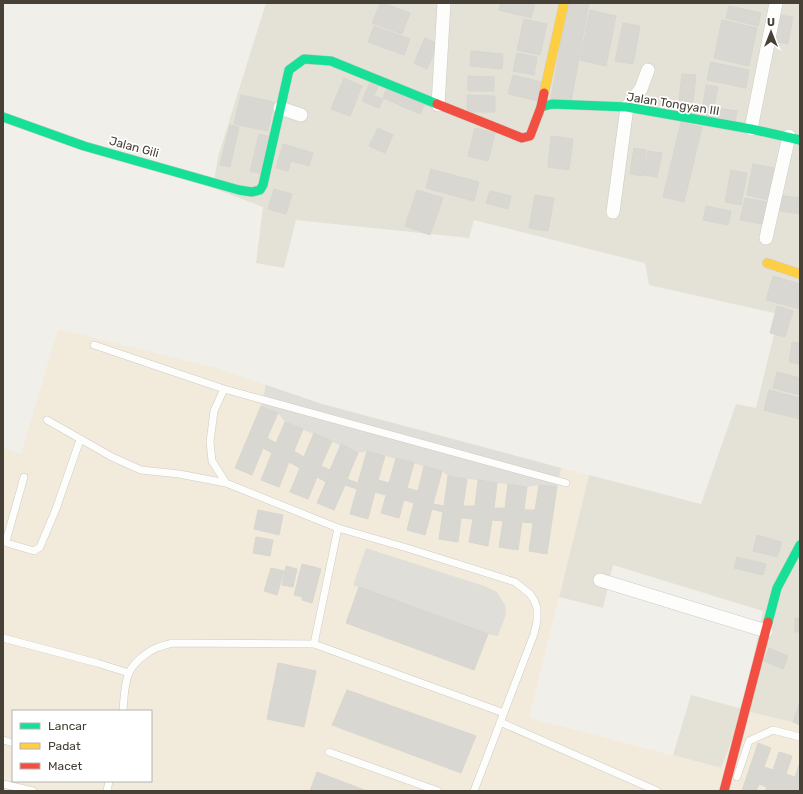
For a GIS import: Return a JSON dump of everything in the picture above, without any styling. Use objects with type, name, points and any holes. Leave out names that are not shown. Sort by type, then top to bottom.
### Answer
[{"type":"street","points":[[438,105],[444,3]]},
{"type":"street","points":[[301,115],[280,108],[289,70],[304,59],[331,61],[522,138],[530,136],[541,107],[564,3]]},
{"type":"street","points":[[751,129],[776,3]]},
{"type":"street","points":[[612,212],[626,107],[641,90],[648,70]]},
{"type":"street","name":"Jalan Tongyan III","points":[[541,107],[552,104],[626,107],[794,138]]},
{"type":"street","name":"Jalan Gili","points":[[3,117],[84,146],[239,190],[252,192],[260,190],[264,185],[280,108]]},
{"type":"street","points":[[766,238],[794,138]]},
{"type":"street","points":[[767,263],[800,274]]},
{"type":"street","points":[[724,791],[777,588],[800,545]]},
{"type":"street","points":[[600,580],[766,631]]},
{"type":"lane","points":[[94,346],[224,389],[566,483]]},
{"type":"lane","points":[[224,389],[214,411],[210,442],[212,461],[226,483]]},
{"type":"lane","points":[[47,420],[80,440],[141,470],[179,474],[226,483],[338,528],[514,582],[530,594],[537,608],[537,621],[534,634],[474,791]]},
{"type":"lane","points":[[24,477],[6,541],[7,543],[34,551],[40,547],[56,509],[80,440]]},
{"type":"lane","points":[[314,644],[338,528]]},
{"type":"lane","points":[[3,638],[129,673]]},
{"type":"lane","points":[[123,710],[124,694],[129,673],[133,666],[156,648],[172,644],[314,644],[504,713]]},
{"type":"lane","points":[[500,722],[657,791]]},
{"type":"lane","points":[[735,784],[749,741],[773,730],[800,737]]},
{"type":"lane","points":[[329,752],[438,791]]},
{"type":"lane","points":[[3,784],[33,791]]},
{"type":"shaded area","points":[[266,3],[800,3],[800,724],[721,768],[673,755],[691,695],[743,709],[763,611],[613,565],[603,608],[559,597],[589,475],[701,504],[736,404],[756,408],[779,314],[649,285],[645,263],[474,220],[469,238],[296,220],[284,268],[256,263],[263,207],[213,188],[218,157]]},
{"type":"shaded area","points":[[58,329],[215,368],[322,404],[589,475],[529,718],[721,768],[743,710],[800,724],[800,791],[3,791],[3,448],[21,454]]},
{"type":"shaded area","points":[[266,385],[322,404],[561,468],[557,487],[539,485],[527,487],[448,476],[442,471],[367,451],[358,453],[285,422],[278,413],[261,406]]},
{"type":"shaded area","points":[[366,548],[484,586],[497,592],[505,605],[506,614],[498,636],[488,634],[353,585]]},
{"type":"building","points":[[380,3],[410,13],[402,34],[372,23]]},
{"type":"building","points":[[501,3],[535,3],[531,18],[499,10]]},
{"type":"building","points":[[568,3],[589,3],[571,102],[551,98]]},
{"type":"building","points":[[729,6],[761,13],[758,26],[726,18]]},
{"type":"building","points":[[590,10],[616,16],[606,66],[580,60]]},
{"type":"building","points":[[779,15],[793,17],[788,44],[774,41]]},
{"type":"building","points":[[524,19],[547,24],[540,55],[517,50]]},
{"type":"building","points":[[722,20],[757,28],[749,66],[714,58]]},
{"type":"building","points":[[623,23],[640,26],[633,64],[615,61]]},
{"type":"building","points":[[374,26],[410,39],[404,55],[368,42]]},
{"type":"building","points":[[425,38],[438,44],[427,69],[414,63]]},
{"type":"building","points":[[471,51],[503,54],[502,69],[470,66]]},
{"type":"building","points":[[517,53],[537,57],[534,75],[513,71]]},
{"type":"building","points":[[711,62],[749,70],[746,88],[707,80]]},
{"type":"building","points":[[682,74],[696,75],[693,102],[679,100]]},
{"type":"building","points":[[513,75],[542,82],[538,101],[508,94]]},
{"type":"building","points":[[468,76],[494,77],[494,91],[468,91]]},
{"type":"building","points":[[344,78],[362,86],[350,116],[331,109]]},
{"type":"building","points":[[371,80],[379,84],[374,96],[383,99],[379,108],[362,101]]},
{"type":"building","points":[[706,85],[718,87],[714,107],[703,105]]},
{"type":"building","points":[[387,87],[425,103],[420,114],[383,98]]},
{"type":"building","points":[[241,95],[274,102],[268,131],[234,124]]},
{"type":"building","points":[[467,95],[495,96],[495,112],[467,112]]},
{"type":"building","points":[[705,106],[737,111],[735,124],[703,119]]},
{"type":"building","points":[[681,122],[702,127],[684,202],[663,197]]},
{"type":"building","points":[[230,125],[239,127],[230,167],[220,165]]},
{"type":"building","points":[[378,128],[393,135],[385,153],[369,146]]},
{"type":"building","points":[[475,128],[495,133],[488,161],[468,156]]},
{"type":"building","points":[[259,134],[272,137],[263,174],[250,171]]},
{"type":"building","points":[[551,136],[573,139],[569,170],[548,167]]},
{"type":"building","points":[[283,144],[313,153],[309,166],[291,161],[288,171],[276,168]]},
{"type":"building","points":[[634,148],[646,150],[643,176],[630,174]]},
{"type":"building","points":[[648,151],[662,153],[657,177],[644,175]]},
{"type":"building","points":[[753,164],[775,168],[768,200],[747,195]]},
{"type":"building","points":[[431,169],[479,182],[474,201],[426,188]]},
{"type":"building","points":[[731,170],[747,173],[741,205],[725,202]]},
{"type":"building","points":[[274,189],[292,194],[286,214],[268,209]]},
{"type":"building","points":[[417,190],[443,198],[430,235],[405,226]]},
{"type":"building","points":[[490,191],[511,196],[508,209],[486,203]]},
{"type":"building","points":[[535,195],[554,198],[548,231],[529,228]]},
{"type":"building","points":[[778,195],[800,198],[800,214],[776,210]]},
{"type":"building","points":[[745,198],[767,202],[763,224],[740,220]]},
{"type":"building","points":[[706,206],[731,211],[728,225],[703,220]]},
{"type":"building","points":[[773,276],[800,284],[800,309],[766,300]]},
{"type":"building","points":[[777,306],[793,311],[785,337],[770,333]]},
{"type":"building","points":[[792,342],[800,343],[800,364],[789,362]]},
{"type":"building","points":[[777,372],[800,378],[800,395],[773,388]]},
{"type":"building","points":[[769,390],[800,398],[800,419],[764,410]]},
{"type":"building","points":[[261,406],[278,413],[267,438],[276,443],[285,422],[303,429],[294,451],[304,457],[314,433],[332,441],[321,466],[330,470],[341,444],[358,453],[347,479],[358,483],[367,451],[385,456],[378,480],[389,483],[396,458],[414,463],[407,488],[418,491],[424,466],[442,471],[433,504],[444,506],[448,476],[467,479],[463,506],[475,506],[478,480],[497,483],[494,508],[505,508],[508,484],[527,487],[524,510],[535,510],[539,485],[557,487],[547,554],[529,551],[533,523],[522,522],[518,550],[499,547],[503,521],[492,520],[488,546],[469,542],[473,519],[461,518],[458,542],[439,539],[443,512],[432,509],[425,535],[407,530],[414,503],[404,500],[399,518],[381,513],[386,495],[375,492],[368,519],[350,514],[357,489],[345,485],[334,510],[317,503],[326,482],[317,477],[308,499],[290,492],[300,468],[289,462],[279,487],[261,480],[272,453],[263,448],[252,475],[235,468]]},
{"type":"building","points":[[258,510],[283,515],[279,535],[254,529]]},
{"type":"building","points":[[757,535],[782,542],[777,557],[753,551]]},
{"type":"building","points":[[256,537],[273,540],[270,556],[253,553]]},
{"type":"building","points":[[737,557],[766,564],[763,575],[734,568]]},
{"type":"building","points":[[302,564],[310,566],[303,597],[294,595]]},
{"type":"building","points":[[286,566],[297,569],[293,587],[282,585]]},
{"type":"building","points":[[311,566],[321,569],[312,603],[302,600]]},
{"type":"building","points":[[271,568],[284,571],[277,595],[264,591]]},
{"type":"building","points":[[359,587],[488,634],[474,670],[346,623]]},
{"type":"building","points":[[795,618],[800,618],[800,632],[795,632]]},
{"type":"building","points":[[769,648],[788,656],[783,669],[764,661]]},
{"type":"building","points":[[278,663],[316,671],[304,727],[267,719]]},
{"type":"building","points":[[347,690],[476,736],[461,773],[332,725]]},
{"type":"building","points":[[800,702],[800,725],[793,722]]},
{"type":"building","points":[[758,743],[771,748],[764,767],[773,770],[779,752],[792,756],[786,774],[795,777],[800,762],[800,791],[765,791],[767,787],[759,784],[756,791],[742,791]]},
{"type":"building","points":[[317,772],[367,791],[310,791]]},
{"type":"traffic: fast","points":[[3,117],[84,146],[239,190],[252,192],[260,190],[263,185],[289,70],[304,59],[331,61],[437,104]]},
{"type":"traffic: fast","points":[[541,107],[552,104],[627,107],[751,129],[800,140]]},
{"type":"traffic: fast","points":[[768,622],[777,588],[800,545]]},
{"type":"traffic: slow","points":[[544,93],[564,3]]},
{"type":"traffic: slow","points":[[767,263],[800,274]]},
{"type":"traffic: jam","points":[[437,104],[522,138],[530,136],[541,107],[544,93]]},
{"type":"traffic: jam","points":[[724,791],[768,622]]}]
